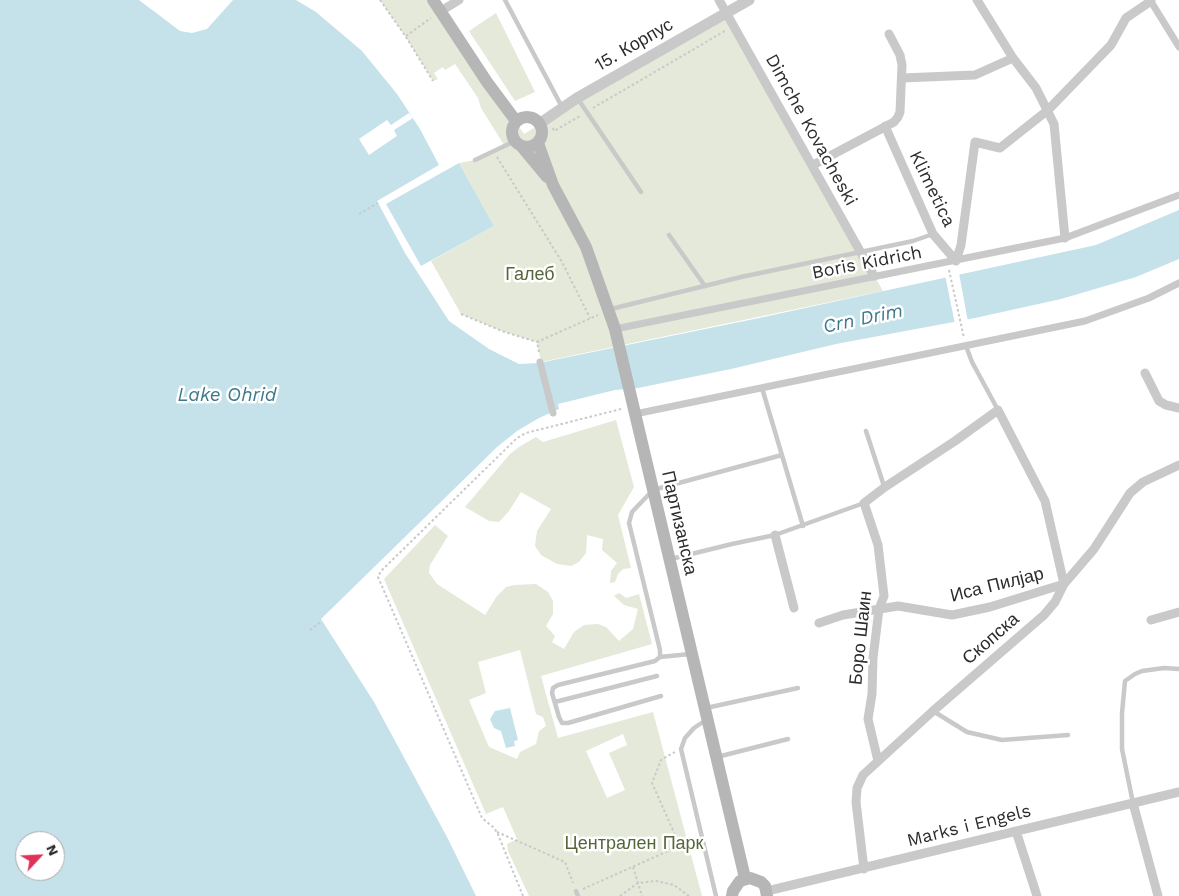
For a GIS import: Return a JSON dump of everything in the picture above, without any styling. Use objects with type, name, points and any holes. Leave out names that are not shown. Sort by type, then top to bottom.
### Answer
[{"type":"main road","points":[[433,0],[516,122]]},
{"type":"main road","points":[[528,117],[543,121],[541,137],[538,143],[533,146],[519,144],[512,134],[512,128],[522,118],[528,117]]},
{"type":"main road","name":"Партизанска","points":[[538,143],[553,185],[586,247],[615,329],[745,878]]},
{"type":"main road","name":"Партизанска","points":[[519,144],[553,185]]},
{"type":"main road","points":[[732,896],[736,885],[745,878],[761,882],[767,894]]},
{"type":"street","points":[[441,11],[459,0]]},
{"type":"street","name":"Dimche Kovacheski","points":[[719,0],[874,276]]},
{"type":"street","name":"15. Корпус","points":[[543,121],[578,98],[749,0]]},
{"type":"street","points":[[977,0],[1013,58],[1036,88],[1054,124],[1065,238]]},
{"type":"street","points":[[952,262],[961,244],[975,142],[1000,148],[1048,110],[1111,45],[1126,18],[1150,0],[1179,47]]},
{"type":"street","points":[[813,165],[894,122],[898,117],[902,78],[900,55],[889,34]]},
{"type":"street","points":[[902,78],[975,75],[1013,58]]},
{"type":"street","name":"Klimetica","points":[[885,126],[933,234],[952,262]]},
{"type":"street","name":"Boris Kidrich","points":[[615,329],[1065,238],[1179,194]]},
{"type":"street","points":[[634,410],[762,388],[1085,321],[1150,298],[1179,283]]},
{"type":"street","points":[[540,362],[553,413]]},
{"type":"street","points":[[1145,373],[1159,401],[1179,408]]},
{"type":"street","points":[[864,503],[998,410],[1044,501],[1064,584]]},
{"type":"street","name":"Скопска","points":[[864,869],[856,802],[857,788],[863,775],[933,711],[1044,615],[1055,602],[1064,584],[1094,549],[1130,493],[1143,482],[1179,465]]},
{"type":"street","name":"Боро Шаин","points":[[864,503],[878,545],[884,596],[879,609],[868,719],[878,761]]},
{"type":"street","points":[[774,536],[794,608]]},
{"type":"street","name":"Иса Пилјар","points":[[819,623],[843,615],[898,606],[952,615],[990,607],[1064,584]]},
{"type":"street","points":[[1151,620],[1179,612]]},
{"type":"street","name":"Marks i Engels","points":[[767,894],[1179,792]]},
{"type":"street","points":[[1133,803],[1158,896]]},
{"type":"street","points":[[1016,831],[1037,896]]},
{"type":"lane","points":[[504,0],[562,108]]},
{"type":"lane","points":[[578,98],[641,192]]},
{"type":"lane","points":[[475,160],[494,151],[519,144]]},
{"type":"lane","points":[[609,310],[741,277],[913,241],[933,234]]},
{"type":"lane","points":[[669,235],[705,286]]},
{"type":"lane","points":[[966,346],[972,362],[998,410]]},
{"type":"lane","points":[[762,388],[803,526]]},
{"type":"lane","points":[[866,431],[885,487]]},
{"type":"lane","points":[[660,657],[660,650],[629,523],[632,512],[653,490],[782,455]]},
{"type":"lane","points":[[669,560],[732,544],[774,536],[864,503]]},
{"type":"lane","points":[[661,696],[568,723],[562,723],[555,702],[553,688],[558,685],[655,661],[660,657],[692,654]]},
{"type":"lane","points":[[1133,803],[1122,749],[1122,713],[1125,681],[1142,671],[1164,668],[1179,669]]},
{"type":"lane","points":[[555,702],[657,676]]},
{"type":"lane","points":[[716,896],[681,749],[685,738],[706,714],[798,688]]},
{"type":"lane","points":[[933,711],[967,732],[1002,740],[1068,735]]},
{"type":"lane","points":[[716,757],[788,740]]},
{"type":"path","points":[[380,0],[433,81]]},
{"type":"path","points":[[406,37],[441,11]]},
{"type":"path","points":[[543,121],[554,131],[733,26]]},
{"type":"path","points":[[494,151],[562,262],[590,318]]},
{"type":"path","points":[[359,214],[378,203]]},
{"type":"path","points":[[952,262],[966,346]]},
{"type":"path","points":[[461,314],[502,331],[537,342],[609,310]]},
{"type":"path","points":[[537,342],[540,362]]},
{"type":"path","points":[[523,896],[497,832],[482,818],[378,580],[379,574],[517,438],[526,433],[634,410]]},
{"type":"path","points":[[310,630],[322,621]]},
{"type":"path","points":[[680,846],[652,783],[660,760],[681,749]]},
{"type":"path","points":[[497,832],[565,862],[577,894],[702,836]]},
{"type":"path","points":[[633,867],[642,896]]},
{"type":"path","points":[[620,896],[638,883],[656,881],[674,885],[689,896]]},
{"type":"green space","name":"Галеб","points":[[380,0],[433,0],[524,134],[726,13],[883,291],[541,362],[537,342],[502,331],[461,314],[431,261],[494,226],[459,163],[475,160],[504,145],[481,108],[478,98],[455,64],[445,70],[443,67],[434,73],[438,79],[433,81]]},
{"type":"green space","points":[[496,13],[535,92],[515,101],[469,31]]},
{"type":"green space","points":[[616,420],[634,487],[618,515],[631,568],[623,569],[618,574],[615,582],[610,583],[611,571],[617,563],[602,550],[603,539],[587,535],[586,553],[579,562],[571,566],[557,564],[541,555],[535,546],[537,531],[551,509],[521,492],[509,511],[499,522],[489,521],[465,507],[510,454],[536,437],[543,442]]},
{"type":"green space","name":"Централен Парк","points":[[435,525],[448,536],[430,565],[429,573],[437,584],[485,615],[497,596],[506,587],[536,584],[548,592],[553,601],[553,614],[546,626],[555,636],[552,642],[564,649],[574,632],[584,625],[598,624],[606,627],[619,641],[633,629],[638,609],[624,605],[614,596],[619,593],[626,598],[639,594],[652,644],[541,676],[558,738],[653,712],[702,896],[529,896],[508,851],[507,844],[517,839],[503,807],[486,814],[384,579]],"holes":[[[520,650],[536,714],[543,717],[546,726],[539,731],[536,744],[520,752],[517,759],[489,747],[469,700],[486,693],[478,662]],[[623,734],[627,745],[609,753],[625,790],[607,798],[586,751]]]},
{"type":"water","name":"Lake Ohrid","points":[[0,0],[139,0],[180,31],[192,33],[207,29],[233,0],[296,0],[316,12],[362,51],[397,94],[420,129],[439,165],[377,201],[405,253],[449,321],[489,349],[519,364],[539,363],[759,318],[1096,245],[1179,210],[1179,259],[1136,277],[1061,299],[975,318],[836,344],[731,369],[638,388],[615,390],[558,404],[559,409],[517,431],[497,447],[321,619],[374,702],[447,837],[476,896],[0,896]]},
{"type":"water","points":[[459,163],[494,226],[421,266],[386,204]]},
{"type":"water","points":[[510,708],[518,740],[514,741],[515,746],[506,748],[501,731],[494,728],[490,719],[495,711]]},
{"type":"pier","points":[[409,113],[413,118],[394,130],[397,136],[369,155],[359,139],[387,120],[391,125]]},
{"type":"pier","points":[[959,273],[968,322],[955,324],[945,275]]},
{"type":"water label","name":"Crn Drim","points":[[863,319]]}]
